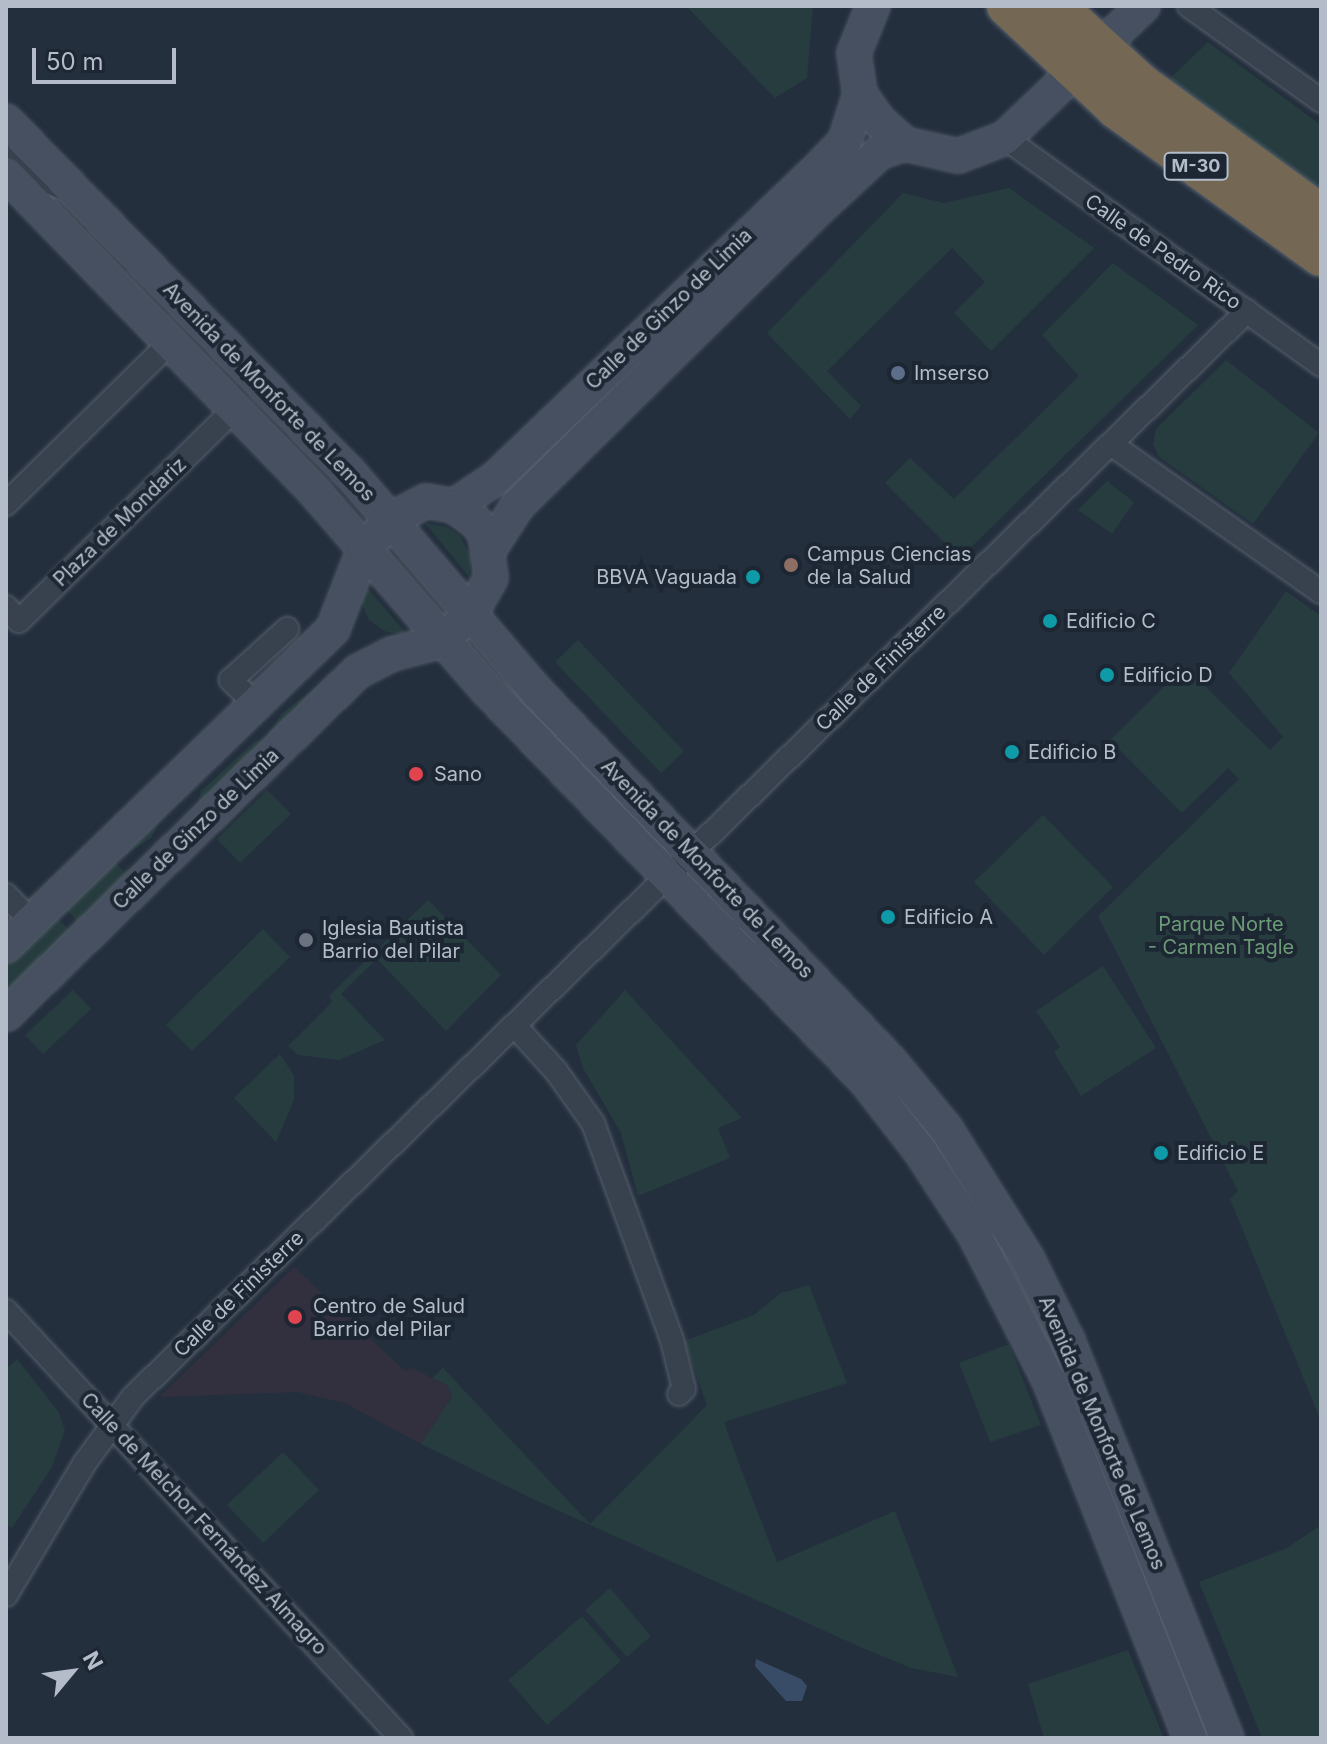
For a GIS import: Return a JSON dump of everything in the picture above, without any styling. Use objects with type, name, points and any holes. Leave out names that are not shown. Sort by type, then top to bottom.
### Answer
[{"type":"highway","name":"M-30","points":[[1007,6],[1321,215]]},
{"type":"highway","name":"M-30","points":[[1056,6],[1117,109],[1321,256]]},
{"type":"street","points":[[870,7],[854,53],[860,94],[878,120],[905,144],[958,156],[1005,138],[1143,6]]},
{"type":"street","points":[[1189,6],[1321,101]]},
{"type":"street","name":"Calle de Ginzo de Limia","points":[[454,506],[496,478],[822,165],[845,141],[860,94]]},
{"type":"street","name":"Avenida de Monforte de Lemos","points":[[6,121],[392,519],[538,693],[890,1061],[946,1129],[1010,1230],[1080,1368],[1227,1738]]},
{"type":"street","name":"Calle de Pedro Rico","points":[[1005,138],[1321,365]]},
{"type":"street","name":"Calle de Ginzo de Limia","points":[[6,1014],[357,672],[392,654],[442,641],[471,613],[491,578],[489,550],[518,505],[817,210],[880,152],[905,144]]},
{"type":"street","points":[[6,146],[34,176],[77,195]]},
{"type":"street","name":"Avenida de Monforte de Lemos","points":[[6,174],[235,409],[364,549],[442,641],[667,878],[865,1080],[962,1212],[1059,1402],[1190,1738]]},
{"type":"street","name":"Calle de Finisterre","points":[[6,1595],[84,1464],[133,1397],[1247,311]]},
{"type":"street","points":[[6,504],[171,342]]},
{"type":"street","name":"Plaza de Mondariz","points":[[6,607],[19,621],[235,409]]},
{"type":"street","points":[[1111,444],[1321,592]]},
{"type":"street","points":[[6,946],[254,703],[318,645],[345,607],[348,582],[364,549],[392,519],[419,502],[454,506],[485,533],[489,550]]},
{"type":"street","points":[[345,607],[365,643],[392,654]]},
{"type":"street","points":[[254,703],[231,680],[287,629]]},
{"type":"street","points":[[6,895],[32,922]]},
{"type":"street","points":[[514,1025],[556,1071],[593,1123],[672,1340],[684,1389],[679,1394]]},
{"type":"street","name":"Calle de Melchor Fernández Almagro","points":[[6,1311],[401,1738]]},
{"type":"shaded area","name":"Centro de Salud Barrio del Pilar","points":[[294,1267],[406,1372],[410,1367],[448,1386],[452,1397],[421,1444],[345,1403],[298,1392],[159,1397]]},
{"type":"green space","points":[[686,6],[813,6],[807,78],[775,98]]},
{"type":"green space","points":[[1208,42],[1321,125],[1321,195],[1164,84]]},
{"type":"green space","points":[[1009,188],[1094,248],[991,351],[954,313],[985,282],[952,248],[827,371],[861,406],[850,419],[767,333],[903,193],[944,203]]},
{"type":"green space","points":[[1113,263],[1198,325],[960,558],[885,483],[910,458],[954,499],[1079,376],[1042,335]]},
{"type":"green space","points":[[1226,360],[1319,433],[1253,524],[1159,457],[1153,444],[1156,429]]},
{"type":"green space","points":[[1107,481],[1134,502],[1112,534],[1078,510]]},
{"type":"green space","points":[[425,523],[447,527],[460,536],[471,557],[469,577]]},
{"type":"green space","points":[[365,585],[404,634],[386,632],[369,620],[360,600]]},
{"type":"green space","name":"Parque Norte - Carmen Tagle","points":[[1286,591],[1321,616],[1321,1421],[1230,1199],[1238,1191],[1098,916],[1239,779],[1228,768],[1182,813],[1110,740],[1185,666],[1270,750],[1283,737],[1229,673]]},
{"type":"green space","points":[[578,640],[684,751],[661,773],[555,662]]},
{"type":"green space","points":[[323,682],[327,686],[197,805],[201,791],[255,741],[264,740],[282,713]]},
{"type":"green space","points":[[267,790],[291,814],[240,863],[217,839]]},
{"type":"green space","points":[[1043,815],[1113,887],[1044,955],[974,882]]},
{"type":"green space","points":[[161,819],[151,838],[115,862],[123,871],[130,869],[170,833],[81,925],[63,906]]},
{"type":"green space","points":[[428,900],[501,975],[446,1031],[377,959],[341,994],[385,1040],[339,1060],[298,1055],[288,1046],[332,1002],[329,996]]},
{"type":"green space","points":[[54,915],[73,933],[6,998],[6,961]]},
{"type":"green space","points":[[263,929],[290,957],[192,1051],[166,1025]]},
{"type":"green space","points":[[1103,966],[1156,1048],[1081,1096],[1054,1052],[1060,1047],[1036,1011]]},
{"type":"green space","points":[[73,990],[91,1009],[43,1054],[25,1035]]},
{"type":"green space","points":[[625,990],[742,1118],[718,1128],[730,1158],[638,1196],[621,1133],[583,1068],[576,1045]]},
{"type":"green space","points":[[280,1054],[294,1075],[294,1100],[276,1142],[234,1098]]},
{"type":"green space","points":[[809,1285],[847,1383],[724,1422],[741,1469],[777,1562],[895,1511],[958,1677],[911,1668],[858,1646],[535,1500],[421,1444],[452,1397],[448,1386],[432,1378],[443,1368],[590,1524],[707,1405],[684,1341],[754,1315],[781,1293]]},
{"type":"green space","points":[[1009,1344],[1041,1425],[990,1442],[959,1363]]},
{"type":"green space","points":[[17,1359],[58,1411],[65,1430],[52,1467],[12,1528],[6,1524],[6,1369]]},
{"type":"green space","points":[[283,1452],[319,1490],[263,1543],[227,1505]]},
{"type":"green space","points":[[1321,1525],[1321,1738],[1262,1738],[1199,1582],[1287,1548]]},
{"type":"green space","points":[[610,1588],[651,1636],[627,1657],[585,1610]]},
{"type":"green space","points":[[582,1616],[621,1661],[547,1725],[508,1680]]},
{"type":"green space","points":[[1128,1650],[1164,1738],[1044,1738],[1028,1684]]},
{"type":"water","points":[[756,1659],[801,1679],[807,1686],[802,1701],[786,1701],[755,1666]]},
{"type":"place","name":"Imserso","points":[[898,373]]},
{"type":"place","name":"Campus Ciencias de la Salud","points":[[791,565]]},
{"type":"place","name":"BBVA Vaguada","points":[[753,577]]},
{"type":"place","name":"Edificio C","points":[[1050,621]]},
{"type":"place","name":"Edificio D","points":[[1107,675]]},
{"type":"place","name":"Edificio B","points":[[1012,752]]},
{"type":"place","name":"Sano","points":[[416,774]]},
{"type":"place","name":"Edificio A","points":[[888,917]]},
{"type":"place","name":"Iglesia Bautista Barrio del Pilar","points":[[306,940]]},
{"type":"place","name":"Edificio E","points":[[1161,1153]]},
{"type":"place","name":"Centro de Salud Barrio del Pilar","points":[[295,1317]]}]
